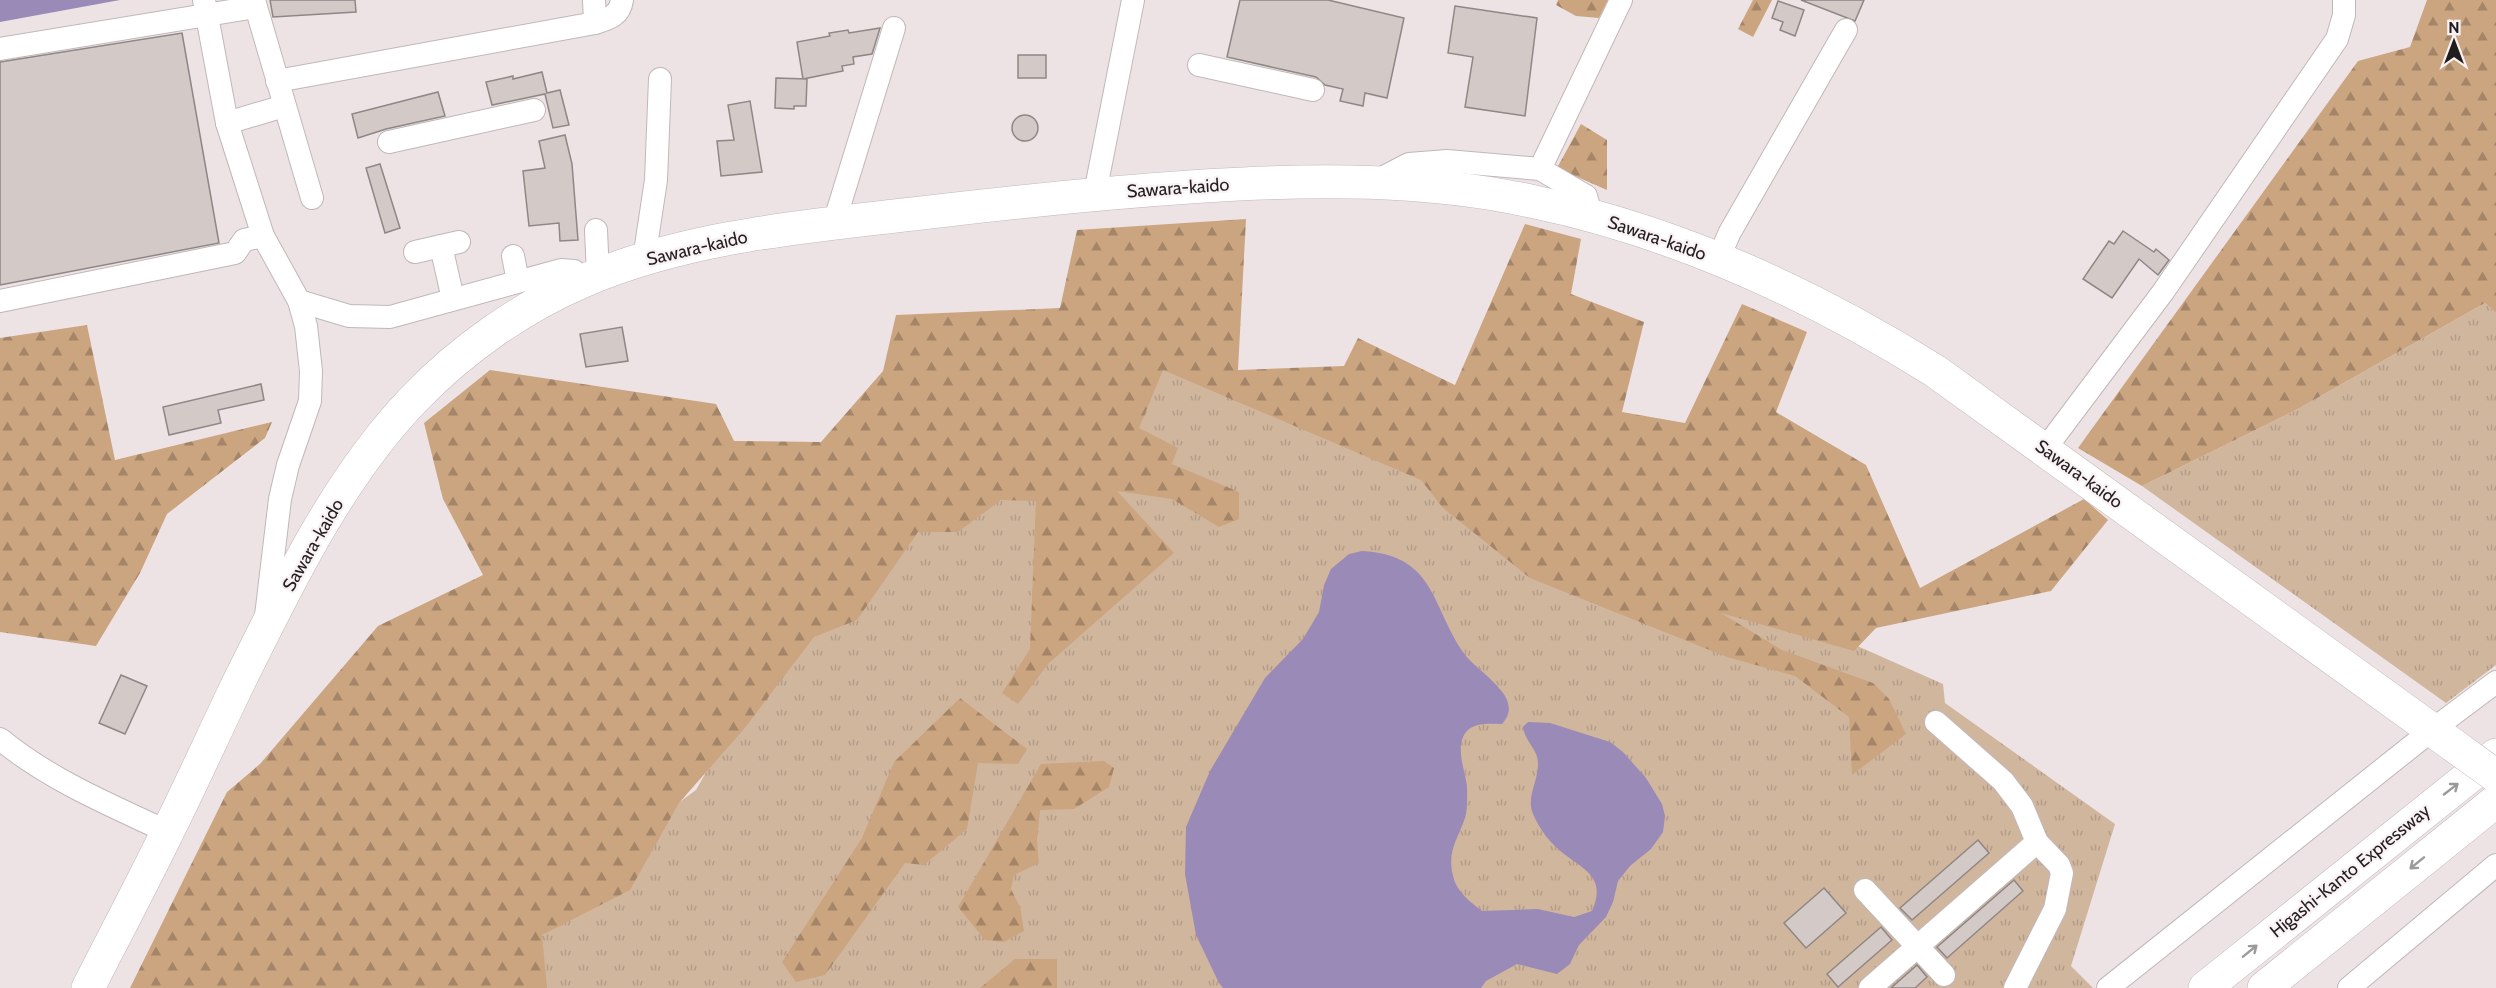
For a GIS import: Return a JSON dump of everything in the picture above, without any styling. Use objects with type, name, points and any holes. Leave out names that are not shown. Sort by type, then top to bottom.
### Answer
[{"type":"highway","name":"Sawara-kaido","points":[[88,988],[168,831],[262,635],[318,532],[346,487],[390,425],[451,365],[534,306],[589,278],[644,259],[713,240],[834,223],[1095,193],[1280,181],[1444,187],[1479,191],[1591,215],[1718,259],[1778,285],[1894,345],[1935,370],[2496,776]]},
{"type":"highway","name":"Higashi-Kanto Expressway","points":[[2205,988],[2496,755]]},
{"type":"highway","name":"Higashi-Kanto Expressway","points":[[2264,988],[2496,801]]},
{"type":"street","points":[[594,0],[595,23]]},
{"type":"street","points":[[277,81],[595,23],[613,18],[621,8],[622,0]]},
{"type":"street","points":[[1095,193],[1133,0]]},
{"type":"street","points":[[1540,169],[1621,0]]},
{"type":"street","points":[[2045,450],[2163,292],[2337,39],[2344,15],[2343,0]]},
{"type":"street","points":[[0,49],[205,8],[254,4],[312,198]]},
{"type":"street","points":[[205,8],[227,123],[264,236],[299,301],[308,337],[311,371],[310,401],[288,465],[280,499],[262,635]]},
{"type":"street","points":[[834,223],[894,28]]},
{"type":"street","points":[[1718,259],[1730,232],[1846,30]]},
{"type":"street","points":[[1199,65],[1313,90]]},
{"type":"street","points":[[644,259],[657,180],[660,79]]},
{"type":"street","points":[[227,123],[284,106]]},
{"type":"street","points":[[389,142],[534,110]]},
{"type":"street","points":[[1373,183],[1409,164],[1447,161],[1540,169],[1586,196],[1591,215]]},
{"type":"street","points":[[299,301],[349,316],[390,317],[561,270],[574,271],[589,278],[596,230]]},
{"type":"street","points":[[0,301],[235,253],[244,240],[264,236]]},
{"type":"street","points":[[415,252],[450,244],[453,299]]},
{"type":"street","points":[[513,256],[518,281]]},
{"type":"street","points":[[2108,988],[2442,738],[2496,682]]},
{"type":"street","points":[[1936,722],[2003,781],[2022,806],[2037,842],[2059,865],[2062,873],[2055,909],[2015,988]]},
{"type":"street","points":[[0,740],[23,758],[83,792],[168,831]]},
{"type":"street","points":[[1870,988],[2037,842]]},
{"type":"street","points":[[2349,988],[2496,865]]},
{"type":"street","points":[[1865,890],[1944,975]]},
{"type":"green space","points":[[1558,0],[1608,0],[1599,18],[1576,16],[1556,5]]},
{"type":"green space","points":[[1753,0],[1772,0],[1753,37],[1738,29]]},
{"type":"green space","points":[[2427,0],[2496,0],[2496,313],[2485,303],[2296,410],[2142,486],[2078,448],[2358,61],[2410,47]]},
{"type":"green space","points":[[1581,124],[1607,140],[1607,190],[1557,168]]},
{"type":"green space","points":[[1246,219],[1238,370],[1344,366],[1358,338],[1455,385],[1525,224],[1581,239],[1571,294],[1644,322],[1622,412],[1685,423],[1742,304],[1807,332],[1776,412],[1866,465],[1920,588],[2084,499],[2108,520],[2051,591],[1876,628],[1854,651],[1721,613],[1782,650],[1873,683],[1889,699],[1906,734],[1852,775],[1849,717],[1795,676],[1727,657],[1530,578],[1443,508],[1421,480],[1163,370],[1139,428],[1178,448],[1172,464],[1239,492],[1239,519],[1219,527],[1172,499],[1117,491],[1174,553],[1048,664],[1018,704],[1002,693],[1030,649],[1036,501],[1001,500],[958,532],[918,532],[857,620],[814,637],[744,729],[679,803],[630,890],[542,935],[547,988],[130,988],[227,792],[260,764],[378,626],[483,575],[443,499],[424,423],[490,370],[716,404],[734,441],[821,442],[883,371],[896,315],[1060,308],[1077,230]]},
{"type":"green space","points":[[2485,303],[2496,313],[2496,665],[2446,703],[2142,486],[2296,410]]},
{"type":"green space","points":[[87,325],[115,460],[272,422],[265,438],[167,514],[140,573],[96,646],[0,632],[0,338]]},
{"type":"green space","points":[[1158,336],[1943,684],[1945,703],[2115,824],[2071,966],[2093,988],[506,988],[528,929],[598,862],[696,790],[773,653],[886,538]]},
{"type":"green space","points":[[960,698],[1027,749],[1018,764],[978,763],[967,829],[924,865],[905,863],[825,975],[796,982],[782,962],[862,838],[894,762]]},
{"type":"green space","points":[[1104,761],[1114,768],[1109,787],[1074,809],[1040,810],[1037,840],[1039,863],[1014,875],[1011,889],[1020,907],[1024,931],[1004,942],[985,940],[958,907],[1041,764]]},
{"type":"green space","points":[[1015,959],[1057,959],[1057,988],[980,988]]},
{"type":"shaded area","points":[[0,0],[120,0],[0,22]]},
{"type":"shaded area","points":[[1362,551],[1386,555],[1404,562],[1418,572],[1428,585],[1463,652],[1497,686],[1508,704],[1508,714],[1502,724],[1475,726],[1467,731],[1461,743],[1461,758],[1467,786],[1467,806],[1452,853],[1451,867],[1457,887],[1473,904],[1482,911],[1538,909],[1574,917],[1592,911],[1596,900],[1597,891],[1592,877],[1550,841],[1533,814],[1531,802],[1538,760],[1524,732],[1523,727],[1528,722],[1550,723],[1610,742],[1623,752],[1646,778],[1662,804],[1665,816],[1663,832],[1651,849],[1630,866],[1618,881],[1613,902],[1606,917],[1579,945],[1570,964],[1557,974],[1517,964],[1486,981],[1481,988],[1223,988],[1196,935],[1185,874],[1186,827],[1210,771],[1265,678],[1303,639],[1319,612],[1324,585],[1331,569],[1349,554]]},
{"type":"building","points":[[270,0],[355,0],[356,12],[273,17]]},
{"type":"building","points":[[1240,0],[1328,0],[1404,18],[1387,98],[1365,93],[1363,106],[1340,101],[1343,89],[1325,85],[1316,77],[1227,57]]},
{"type":"building","points":[[1801,0],[1864,0],[1855,21]]},
{"type":"building","points":[[1778,1],[1804,10],[1795,36],[1780,30],[1783,22],[1772,18]]},
{"type":"building","points":[[1455,6],[1537,18],[1525,116],[1465,107],[1473,57],[1448,53]]},
{"type":"building","points":[[880,28],[872,54],[853,57],[854,64],[842,66],[843,71],[803,79],[797,42],[830,36],[829,33],[848,30],[849,33]]},
{"type":"building","points":[[182,33],[219,243],[0,285],[0,62]]},
{"type":"building","points":[[1018,55],[1046,55],[1046,78],[1018,78]]},
{"type":"building","points":[[542,72],[547,93],[560,90],[569,125],[553,128],[545,94],[492,105],[486,82]]},
{"type":"building","points":[[776,78],[807,79],[806,106],[794,106],[794,109],[775,108]]},
{"type":"building","points":[[438,92],[445,116],[386,129],[358,138],[352,114]]},
{"type":"building","points":[[750,101],[762,172],[721,176],[717,141],[734,140],[728,105]]},
{"type":"building","points":[[1025,115],[1034,119],[1038,128],[1034,137],[1025,141],[1016,137],[1012,128],[1016,119]]},
{"type":"building","points":[[565,135],[572,164],[578,240],[560,241],[559,223],[529,226],[523,171],[545,168],[539,141]]},
{"type":"building","points":[[380,164],[400,228],[385,233],[366,168]]},
{"type":"building","points":[[2123,231],[2154,252],[2156,249],[2169,260],[2158,275],[2139,259],[2112,298],[2083,279],[2109,241],[2114,244]]},
{"type":"building","points":[[622,327],[628,361],[586,367],[580,334]]},
{"type":"building","points":[[261,384],[264,400],[218,410],[221,423],[169,435],[163,407]]},
{"type":"building","points":[[121,675],[147,686],[125,734],[99,723]]},
{"type":"building","points":[[1978,840],[1989,853],[1912,920],[1900,908]]},
{"type":"building","points":[[2014,880],[2023,891],[1947,958],[1937,947]]},
{"type":"building","points":[[1824,888],[1846,913],[1806,948],[1784,923]]},
{"type":"building","points":[[1881,927],[1892,940],[1838,987],[1827,974]]},
{"type":"building","points":[[1917,965],[1927,977],[1915,988],[1891,988]]}]
